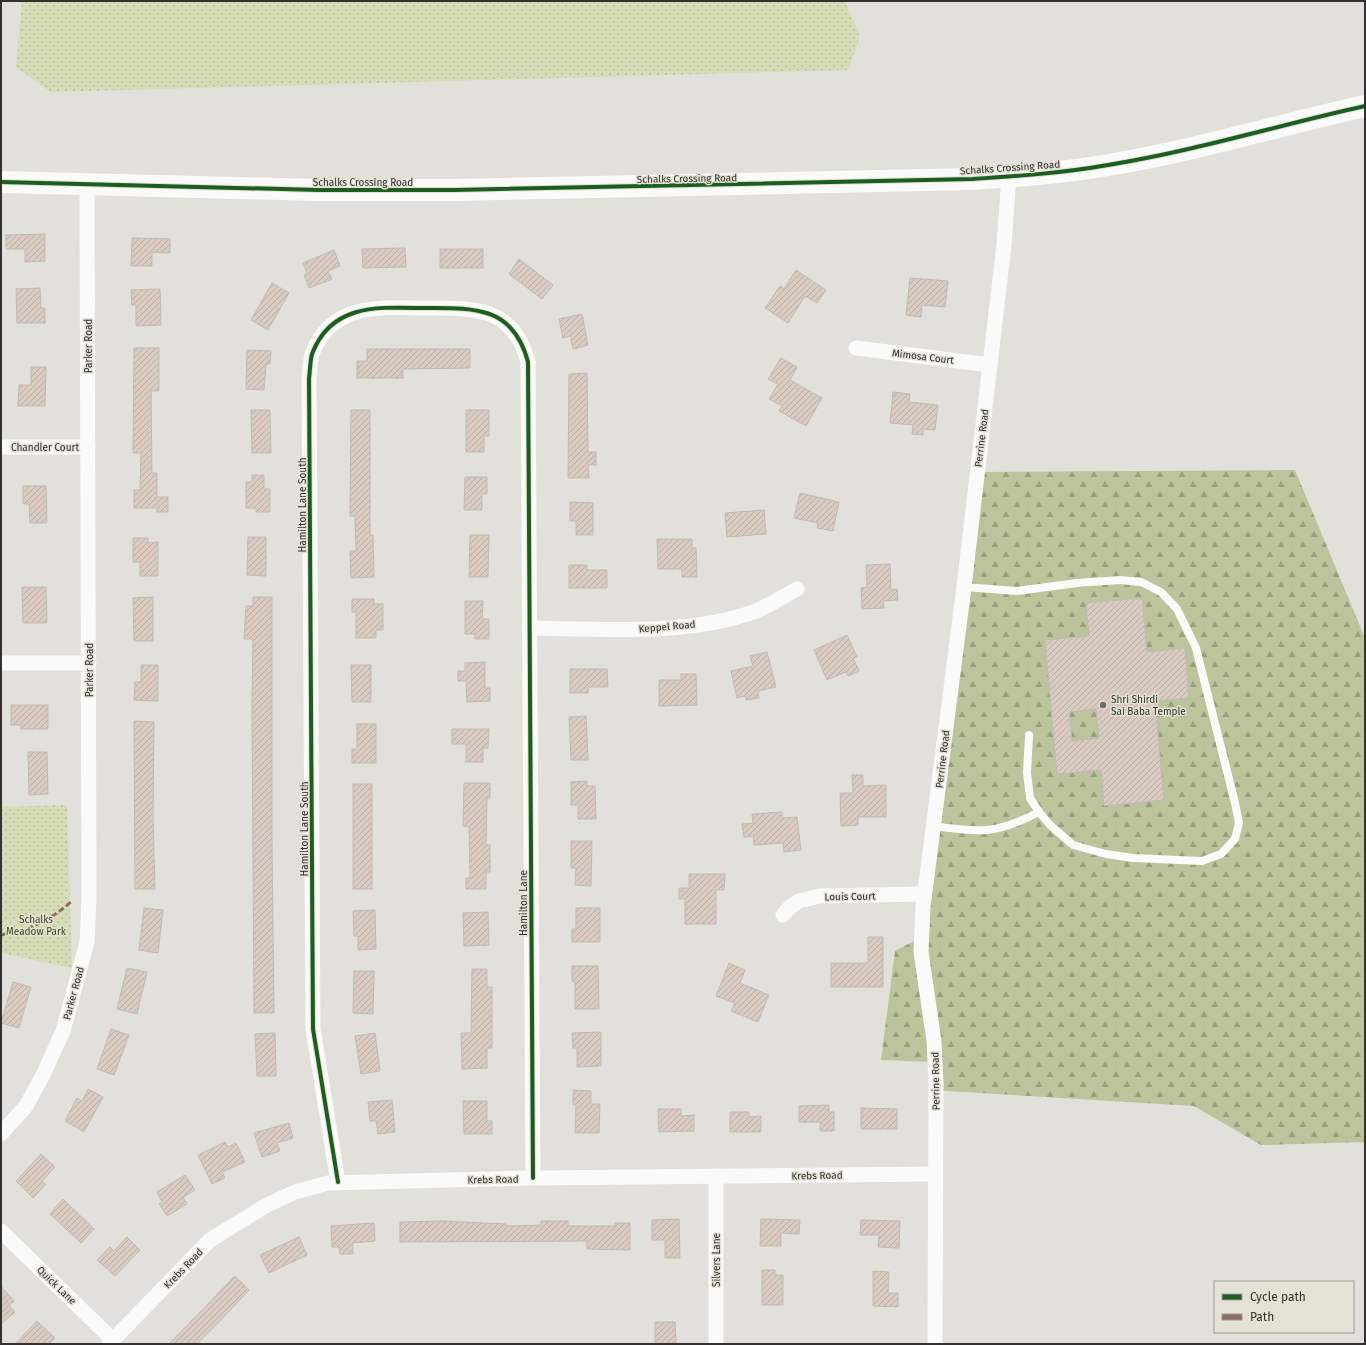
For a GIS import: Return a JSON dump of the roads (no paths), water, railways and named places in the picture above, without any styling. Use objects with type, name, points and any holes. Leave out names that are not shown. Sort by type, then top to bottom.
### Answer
[{"type":"street","name":"Schalks Crossing Road","points":[[1,182],[319,190],[455,190],[1009,176],[1108,165],[1180,150],[1365,106]]},
{"type":"street","name":"Perrine Road","points":[[935,1344],[936,1082],[934,1041],[921,952],[924,894],[964,587],[1004,245],[1009,176]]},
{"type":"street","name":"Parker Road","points":[[1,1134],[26,1106],[63,1032],[87,942],[89,898],[89,663],[87,185]]},
{"type":"street","name":"Hamilton Lane South","points":[[338,1182],[313,1029],[309,379],[312,356],[319,339],[331,326],[347,315],[374,307],[469,308],[491,314],[502,320],[519,338],[524,350],[529,376],[529,628]]},
{"type":"street","name":"Mimosa Court","points":[[856,348],[990,365]]},
{"type":"street","name":"Chandler Court","points":[[1,447],[88,447]]},
{"type":"street","name":"Keppel Road","points":[[529,628],[628,630],[682,626],[726,619],[757,610],[797,589]]},
{"type":"street","name":"Hamilton Lane","points":[[529,628],[533,1178]]},
{"type":"street","points":[[1,663],[89,663]]},
{"type":"street","name":"Louis Court","points":[[783,915],[790,906],[799,901],[820,896],[924,894]]},
{"type":"street","name":"Krebs Road","points":[[111,1342],[210,1240],[236,1223],[288,1195],[328,1183],[533,1178],[935,1174]]},
{"type":"street","name":"Silvers Lane","points":[[716,1176],[716,1344]]},
{"type":"street","name":"Quick Lane","points":[[1,1231],[111,1342]]},
{"type":"lane","points":[[964,587],[1017,591],[1113,580],[1141,582],[1161,592],[1177,609],[1196,648],[1235,803],[1239,823],[1235,839],[1221,854],[1202,860],[1133,858],[1106,854],[1073,845],[1050,825],[1030,798],[1027,773],[1029,735]]},
{"type":"lane","points":[[933,826],[974,831],[995,830],[1016,824],[1039,812]]},
{"type":"place","name":"Shri Shirdi Sai Baba Temple","points":[[1103,705]]},
{"type":"park label","name":"Schalks Meadow Park","points":[[36,924]]}]
